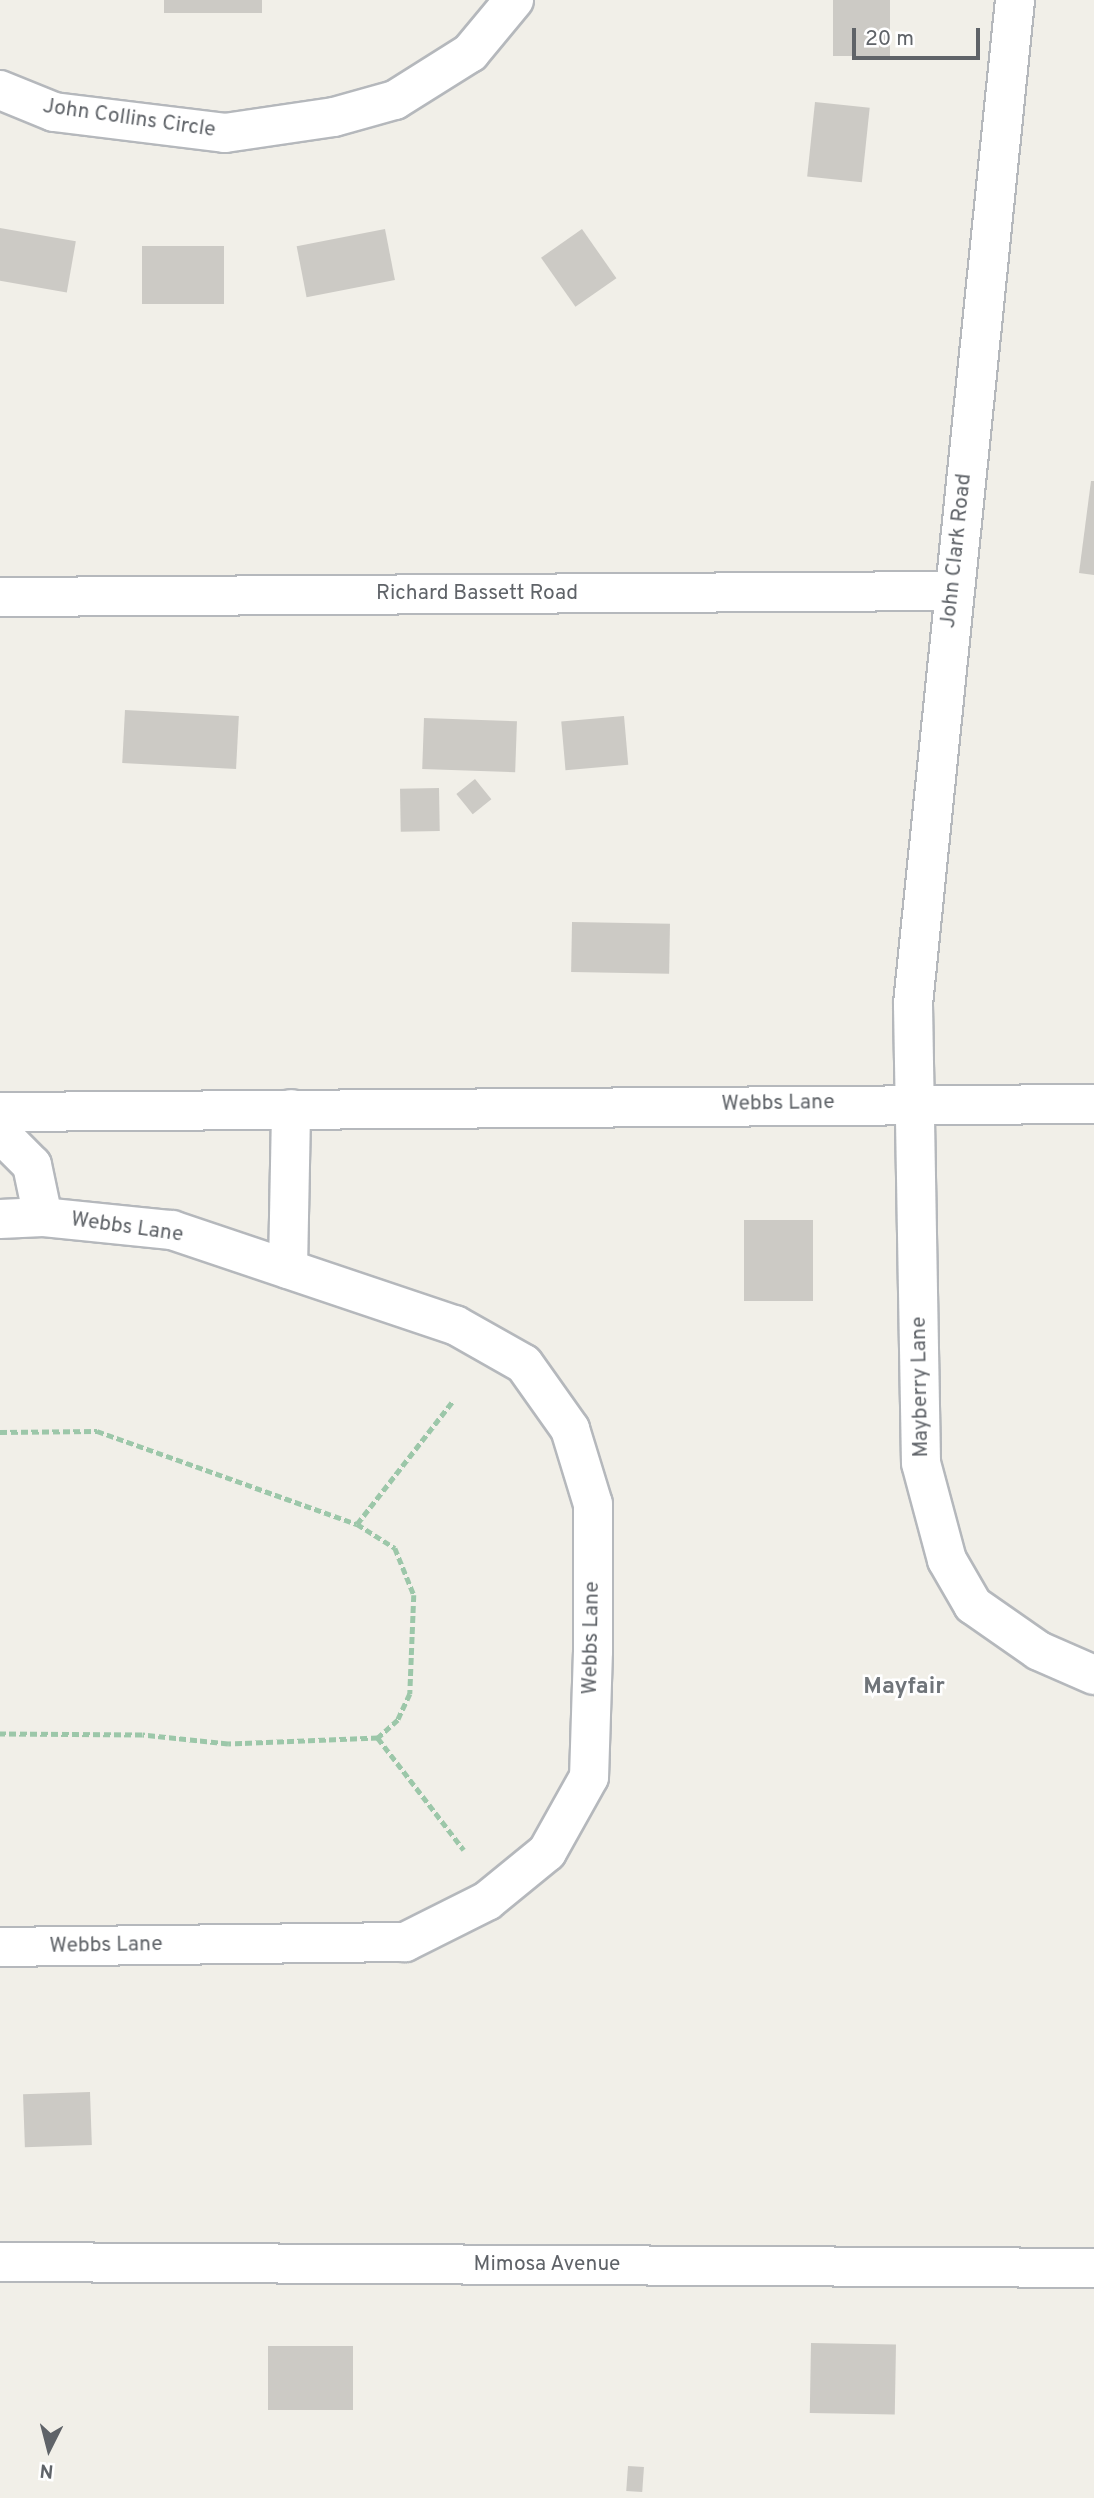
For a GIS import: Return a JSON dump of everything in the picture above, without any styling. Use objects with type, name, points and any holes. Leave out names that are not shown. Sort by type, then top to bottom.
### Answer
[{"type":"street","name":"John Collins Circle","points":[[0,90],[12,99],[54,111],[225,133],[334,117],[395,100],[470,53],[514,0]]},
{"type":"street","name":"John Clark Road","points":[[917,1102],[913,1005],[1015,0]]},
{"type":"street","name":"Richard Bassett Road","points":[[0,597],[953,591]]},
{"type":"street","name":"Webbs Lane","points":[[0,1112],[917,1102],[1094,1104]]},
{"type":"street","name":"Mayberry Lane","points":[[917,1102],[921,1463],[947,1560],[973,1605],[1039,1651],[1094,1675]]},
{"type":"street","points":[[288,1269],[291,1109]]},
{"type":"street","name":"Webbs Lane","points":[[0,1133],[32,1166],[43,1217]]},
{"type":"street","name":"Webbs Lane","points":[[0,1219],[43,1217],[172,1230],[455,1325],[524,1364],[570,1429],[593,1504],[589,1777],[547,1852],[487,1901],[405,1942],[0,1947]]},
{"type":"street","name":"Mimosa Avenue","points":[[0,2262],[1094,2268]]},
{"type":"path","points":[[357,1524],[452,1402]]},
{"type":"path","points":[[0,1432],[97,1431],[357,1524],[395,1548],[414,1595],[410,1694],[398,1720],[379,1738],[228,1744],[142,1735],[0,1734]]},
{"type":"path","points":[[379,1738],[464,1850]]},
{"type":"building","points":[[164,0],[262,0],[262,13],[164,13]]},
{"type":"building","points":[[833,0],[890,0],[890,56],[833,56]]},
{"type":"building","points":[[815,102],[870,108],[862,182],[807,177]]},
{"type":"building","points":[[0,228],[76,241],[67,293],[0,281]]},
{"type":"building","points":[[385,229],[395,280],[307,297],[297,246]]},
{"type":"building","points":[[582,229],[616,278],[575,307],[541,258]]},
{"type":"building","points":[[142,246],[224,246],[224,304],[142,304]]},
{"type":"building","points":[[1091,481],[1094,481],[1094,575],[1079,573]]},
{"type":"building","points":[[125,710],[239,716],[236,769],[122,763]]},
{"type":"building","points":[[624,716],[628,765],[566,770],[561,721]]},
{"type":"building","points":[[424,718],[517,721],[515,772],[422,769]]},
{"type":"building","points":[[475,779],[491,799],[473,814],[456,794]]},
{"type":"building","points":[[439,788],[440,831],[401,832],[400,789]]},
{"type":"building","points":[[572,922],[670,924],[669,974],[571,972]]},
{"type":"building","points":[[744,1220],[813,1220],[813,1301],[744,1301]]},
{"type":"building","points":[[90,2092],[92,2145],[25,2147],[23,2094]]},
{"type":"building","points":[[811,2343],[896,2344],[895,2414],[810,2413]]},
{"type":"building","points":[[268,2346],[353,2346],[353,2410],[268,2410]]},
{"type":"building","points":[[628,2466],[644,2467],[642,2492],[626,2491]]},
{"type":"district","name":"Mayfair","points":[[904,1688]]}]
